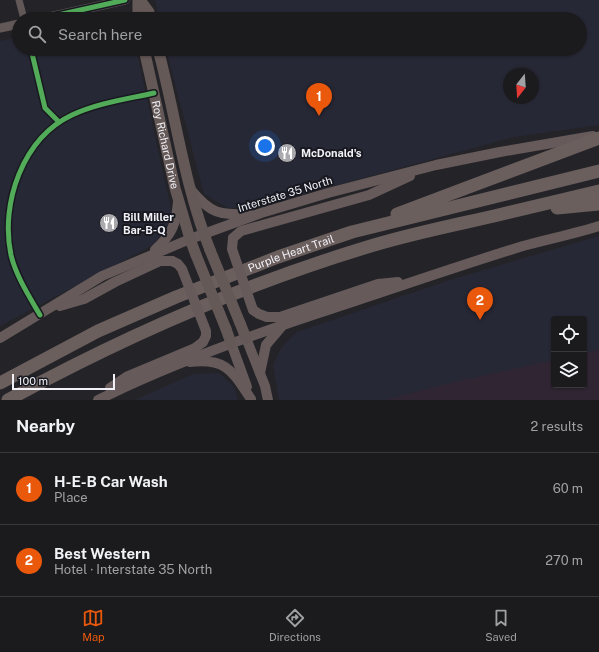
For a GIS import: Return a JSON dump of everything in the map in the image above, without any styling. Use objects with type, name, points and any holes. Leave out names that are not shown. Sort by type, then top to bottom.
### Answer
[{"type":"highway","points":[[352,232],[599,136]]},
{"type":"highway","name":"Purple Heart Trail","points":[[0,383],[98,331],[176,297],[272,259],[352,232],[599,171]]},
{"type":"highway","name":"Purple Heart Trail","points":[[8,400],[97,353],[220,299],[324,261],[410,235],[599,191]]},
{"type":"highway","points":[[502,214],[599,204]]},
{"type":"main road","points":[[138,12],[139,0]]},
{"type":"main road","points":[[139,0],[149,12]]},
{"type":"main road","name":"Roy Richard Drive","points":[[146,56],[178,200],[190,239],[231,343]]},
{"type":"main road","name":"Roy Richard Drive","points":[[160,56],[168,85],[190,189],[203,234],[246,338]]},
{"type":"main road","name":"Interstate 35 North","points":[[0,338],[102,276],[190,239],[261,214],[328,193],[436,165],[500,152],[599,136]]},
{"type":"main road","points":[[421,279],[378,284],[280,317],[267,317],[253,310],[232,249],[233,238],[241,231],[369,195],[436,165]]},
{"type":"main road","points":[[190,189],[202,203],[211,210],[230,215],[261,214]]},
{"type":"main road","points":[[152,254],[171,233],[177,219],[178,200]]},
{"type":"main road","points":[[98,400],[133,383],[231,343],[421,279],[525,246],[599,226]]},
{"type":"main road","points":[[44,312],[84,299],[115,282],[160,261],[172,261],[178,264],[182,269],[206,331],[206,336],[203,342],[195,348],[128,376],[92,400]]},
{"type":"main road","points":[[260,375],[266,345],[282,326]]},
{"type":"main road","points":[[246,338],[268,400]]},
{"type":"main road","points":[[231,343],[251,400]]},
{"type":"main road","points":[[178,364],[205,361],[223,365],[232,372],[251,400]]},
{"type":"street","points":[[19,0],[22,12]]},
{"type":"street","points":[[71,12],[125,0]]},
{"type":"street","points":[[0,28],[12,25]]},
{"type":"street","points":[[33,56],[45,108],[59,122]]},
{"type":"street","points":[[44,312],[21,281],[11,256],[7,229],[8,216],[16,177],[39,140],[59,122],[73,115],[106,104],[154,93]]},
{"type":"shaded area","points":[[155,0],[599,0],[599,125],[514,137],[253,208],[228,208],[204,194],[168,56],[587,56],[587,12],[158,12]]},
{"type":"shaded area","points":[[12,38],[12,56],[138,56],[172,214],[166,229],[153,245],[0,326],[0,41]]},
{"type":"shaded area","points":[[599,236],[599,350],[587,353],[587,316],[551,316],[551,362],[394,400],[279,400],[273,365],[282,347],[297,332],[450,280]]},
{"type":"shaded area","points":[[599,350],[599,400],[385,400],[442,385],[551,361],[551,388],[587,388],[587,352]]},
{"type":"shaded area","points":[[219,373],[234,387],[238,400],[135,400],[193,374]]},
{"type":"cycle path","points":[[71,12],[125,0]]},
{"type":"cycle path","points":[[33,56],[45,108],[59,122]]},
{"type":"cycle path","points":[[40,315],[16,271],[11,255],[8,235],[9,214],[13,194],[19,174],[28,156],[40,139],[55,125],[72,115],[102,104],[154,93]]},
{"type":"place","name":"H-E-B Car Wash","points":[[319,116]]},
{"type":"place","name":"McDonald's","points":[[287,153]]},
{"type":"place","name":"Bill Miller Bar-B-Q","points":[[109,223]]},
{"type":"place","name":"Best Western","points":[[480,320]]}]
